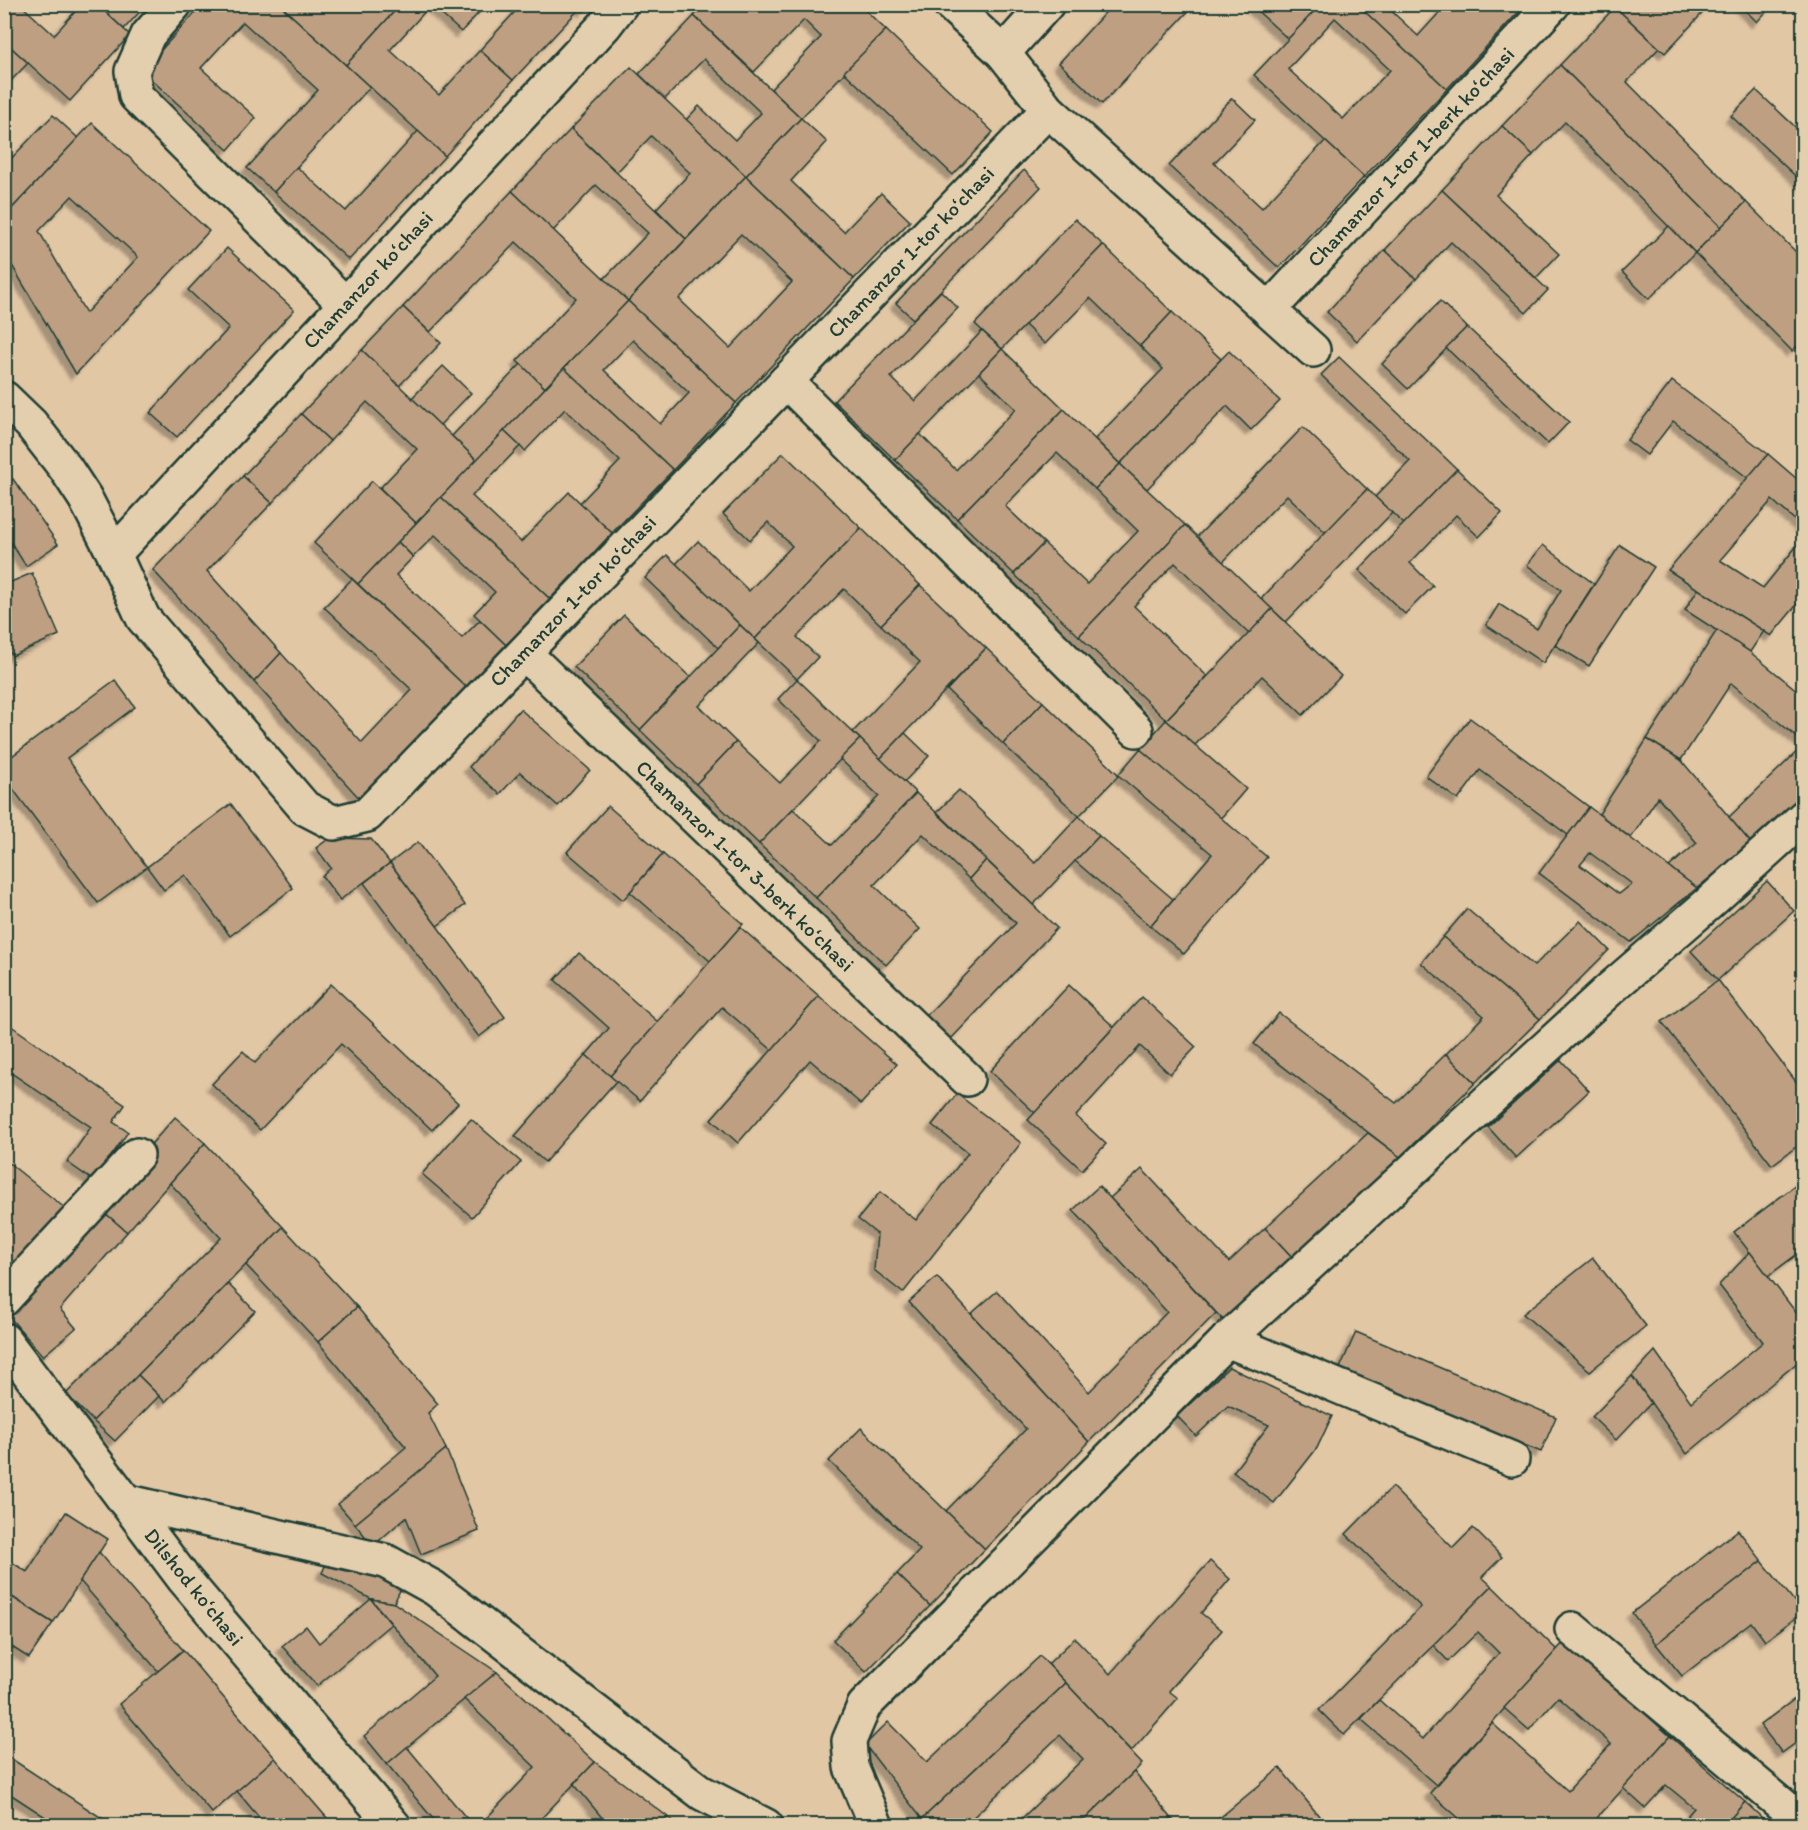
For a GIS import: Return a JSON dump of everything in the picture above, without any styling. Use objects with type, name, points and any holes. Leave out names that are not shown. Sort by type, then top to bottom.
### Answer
[{"type":"street","points":[[175,4],[148,35],[132,71],[136,96],[346,305]]},
{"type":"street","name":"Chamanzor koʻchasi","points":[[114,554],[605,25],[621,4]]},
{"type":"street","points":[[950,4],[1003,53],[1047,110],[1313,350]]},
{"type":"street","points":[[1003,53],[1047,4]]},
{"type":"street","name":"Chamanzor 1-tor 1-berk koʻchasi","points":[[1269,310],[1553,4]]},
{"type":"street","name":"Chamanzor 1-tor koʻchasi","points":[[4,398],[31,424],[85,498],[143,618],[305,807],[334,823],[368,815],[1047,110]]},
{"type":"street","points":[[786,381],[1136,730]]},
{"type":"street","name":"Chamanzor 1-tor 3-berk koʻchasi","points":[[524,653],[967,1079]]},
{"type":"street","points":[[876,1826],[851,1767],[849,1741],[864,1706],[1227,1340],[1611,988],[1707,905],[1803,817]]},
{"type":"street","points":[[4,1299],[137,1155]]},
{"type":"street","name":"Dilshod koʻchasi","points":[[4,1340],[184,1579],[394,1826]]},
{"type":"street","points":[[1227,1340],[1512,1459]]},
{"type":"street","points":[[125,1502],[385,1561],[434,1588],[702,1793],[766,1826]]},
{"type":"street","points":[[1572,1629],[1803,1822]]},
{"type":"building","points":[[4,4],[20,4],[54,35],[82,4],[97,4],[130,35],[70,101],[4,41]]},
{"type":"building","points":[[97,4],[147,4],[124,29]]},
{"type":"building","points":[[203,4],[279,4],[370,87],[274,192],[247,168],[318,90],[243,22],[201,68],[256,118],[228,150],[142,71]]},
{"type":"building","points":[[279,4],[401,4],[346,65]]},
{"type":"building","points":[[401,4],[431,5],[390,50],[439,95],[480,50],[513,80],[445,156],[346,65]]},
{"type":"building","points":[[430,4],[483,4],[485,6],[461,32]]},
{"type":"building","points":[[522,4],[578,4],[581,7],[513,80],[480,50]]},
{"type":"building","points":[[578,4],[590,4],[584,11]]},
{"type":"building","points":[[705,4],[859,4],[886,30],[801,118],[771,89],[821,37],[804,20],[754,72],[694,16]]},
{"type":"building","points":[[1113,4],[1195,4],[1102,104],[1059,63]]},
{"type":"building","points":[[1250,4],[1308,4],[1315,11],[1288,39]]},
{"type":"building","points":[[1308,4],[1321,4],[1315,11]]},
{"type":"building","points":[[1321,4],[1357,4],[1447,89],[1364,177],[1254,75]],"holes":[[[1335,18],[1390,70],[1343,119],[1288,69]]]},
{"type":"building","points":[[1357,4],[1384,4],[1418,36],[1447,4],[1526,4],[1447,89]]},
{"type":"building","points":[[1617,4],[1711,4],[1665,53],[1615,7]]},
{"type":"building","points":[[1739,4],[1773,4],[1757,22]]},
{"type":"building","points":[[1615,7],[1659,48],[1627,82],[1746,202],[1721,227],[1560,65]]},
{"type":"building","points":[[694,16],[801,118],[746,176],[686,120],[699,106],[735,140],[761,113],[704,59],[665,99],[639,74]]},
{"type":"building","points":[[886,30],[993,132],[953,175],[844,72]]},
{"type":"building","points":[[4,41],[28,63],[4,88]]},
{"type":"building","points":[[1560,65],[1721,227],[1695,253],[1565,122],[1533,155],[1502,126]]},
{"type":"building","points":[[631,67],[746,176],[686,239],[656,209],[690,173],[651,136],[617,172],[571,129]]},
{"type":"building","points":[[1756,90],[1804,135],[1804,184],[1731,116]]},
{"type":"building","points":[[1232,98],[1255,120],[1214,163],[1262,208],[1325,141],[1364,177],[1279,268],[1169,166]]},
{"type":"building","points":[[53,115],[78,138],[4,217],[4,166]]},
{"type":"building","points":[[801,118],[827,142],[791,181],[844,232],[881,193],[910,221],[854,279],[746,176]]},
{"type":"building","points":[[92,123],[209,231],[76,374],[4,252],[4,217]],"holes":[[[72,196],[138,257],[86,313],[39,231]]]},
{"type":"building","points":[[1502,126],[1533,155],[1496,195],[1559,254],[1536,278],[1442,190]]},
{"type":"building","points":[[571,129],[686,239],[628,301],[604,279],[648,233],[596,185],[553,231],[512,191]]},
{"type":"building","points":[[418,131],[445,156],[349,260],[274,192],[297,167],[346,211]]},
{"type":"building","points":[[1024,170],[1041,187],[913,319],[896,303]]},
{"type":"building","points":[[746,176],[854,279],[736,403],[628,301]],"holes":[[[741,234],[792,282],[730,348],[679,299]]]},
{"type":"building","points":[[1442,190],[1548,290],[1526,313],[1451,242],[1416,279],[1385,250]]},
{"type":"building","points":[[512,191],[628,301],[545,388],[517,361],[576,298],[516,242],[430,332],[403,307]]},
{"type":"building","points":[[1746,202],[1804,260],[1804,340],[1792,351],[1695,253]]},
{"type":"building","points":[[1075,219],[1103,245],[1002,349],[975,324]]},
{"type":"building","points":[[1669,226],[1695,253],[1649,299],[1622,272]]},
{"type":"building","points":[[1103,245],[1172,312],[1140,346],[1090,298],[1045,344],[1025,325]]},
{"type":"building","points":[[227,248],[294,310],[177,437],[150,413],[229,328],[188,290]]},
{"type":"building","points":[[1385,250],[1416,279],[1357,341],[1327,312]]},
{"type":"building","points":[[941,291],[958,308],[891,377],[915,401],[982,331],[1002,349],[895,460],[834,401]]},
{"type":"building","points":[[628,301],[736,403],[673,470],[564,368]],"holes":[[[633,340],[689,393],[660,424],[604,370]]]},
{"type":"building","points":[[1440,301],[1467,327],[1408,389],[1382,364]]},
{"type":"building","points":[[403,307],[441,343],[399,386],[362,350]]},
{"type":"building","points":[[1172,312],[1221,359],[1120,464],[1095,439],[1163,369],[1140,346]]},
{"type":"building","points":[[1467,327],[1569,422],[1548,444],[1446,348]]},
{"type":"building","points":[[1002,349],[1064,409],[957,519],[895,460],[920,434],[956,470],[1016,409],[979,373]]},
{"type":"building","points":[[362,350],[477,460],[416,523],[380,488],[417,449],[367,402],[330,441],[301,414]]},
{"type":"building","points":[[1229,351],[1280,401],[1251,430],[1227,406],[1147,489],[1120,464]]},
{"type":"building","points":[[1339,357],[1457,469],[1404,524],[1375,497],[1410,461],[1321,375]]},
{"type":"building","points":[[521,364],[545,388],[477,460],[452,436]]},
{"type":"building","points":[[443,366],[471,393],[440,425],[412,398]]},
{"type":"building","points":[[564,368],[673,470],[612,533],[580,503],[620,461],[565,409],[525,451],[504,431]]},
{"type":"building","points":[[1672,381],[1768,454],[1748,478],[1673,421],[1647,455],[1627,440]]},
{"type":"building","points":[[1064,409],[1120,464],[1095,489],[1057,453],[1005,506],[1044,543],[1014,574],[957,519]]},
{"type":"building","points":[[301,414],[330,441],[272,503],[243,476]]},
{"type":"building","points":[[1303,427],[1367,489],[1326,533],[1287,495],[1223,562],[1197,537]]},
{"type":"building","points":[[504,431],[520,446],[472,496],[521,542],[569,492],[612,533],[550,599],[441,497]]},
{"type":"building","points":[[783,453],[861,528],[755,639],[676,564],[698,541],[749,591],[792,546],[768,522],[750,540],[723,514]]},
{"type":"building","points":[[1768,454],[1804,485],[1804,528],[1772,500],[1720,560],[1763,588],[1804,537],[1804,596],[1771,636],[1668,570]]},
{"type":"building","points":[[1120,464],[1185,525],[1079,636],[1014,574],[1044,543],[1087,584],[1138,531],[1095,489]]},
{"type":"building","points":[[1457,469],[1502,513],[1479,537],[1456,515],[1410,563],[1433,586],[1405,614],[1359,570]]},
{"type":"building","points":[[243,476],[272,503],[207,571],[281,653],[254,682],[153,570]]},
{"type":"building","points":[[13,479],[58,544],[26,566],[6,535],[4,536],[4,485]]},
{"type":"building","points":[[372,481],[416,523],[358,584],[314,543]]},
{"type":"building","points":[[1367,489],[1392,513],[1286,622],[1261,599]]},
{"type":"building","points":[[441,497],[550,599],[506,645],[474,614],[495,592],[435,535],[413,557],[398,542]]},
{"type":"building","points":[[1185,525],[1272,609],[1249,634],[1175,563],[1134,606],[1207,676],[1166,720],[1079,636]]},
{"type":"building","points":[[861,528],[920,585],[881,625],[844,589],[797,637],[818,657],[797,679],[755,639]]},
{"type":"building","points":[[398,542],[413,557],[396,575],[462,638],[480,620],[506,645],[466,687],[358,584]]},
{"type":"building","points":[[1543,545],[1594,584],[1543,663],[1486,625],[1499,604],[1537,629],[1561,590],[1527,565]]},
{"type":"building","points":[[1620,545],[1654,567],[1589,666],[1555,645]]},
{"type":"building","points":[[667,555],[740,625],[718,648],[645,578]]},
{"type":"building","points":[[32,573],[59,635],[12,656],[4,638],[4,585]]},
{"type":"building","points":[[352,579],[466,687],[360,799],[254,682],[281,653],[362,743],[412,690],[324,607]]},
{"type":"building","points":[[920,585],[986,648],[880,759],[853,732],[920,662],[881,625]]},
{"type":"building","points":[[1698,589],[1764,631],[1750,652],[1685,610]]},
{"type":"building","points":[[1272,609],[1341,676],[1303,715],[1262,676],[1195,745],[1166,720]]},
{"type":"building","points":[[624,615],[690,677],[640,730],[574,667]]},
{"type":"building","points":[[740,625],[759,643],[699,706],[736,742],[696,784],[640,730]]},
{"type":"building","points":[[1717,630],[1750,652],[1804,696],[1804,743],[1731,683],[1681,760],[1647,739]]},
{"type":"building","points":[[986,648],[1043,702],[1003,744],[947,690]]},
{"type":"building","points":[[797,679],[860,739],[759,844],[696,784],[736,742],[780,783],[821,741],[778,699]]},
{"type":"building","points":[[115,680],[135,707],[67,758],[147,867],[98,903],[4,777],[4,762]]},
{"type":"building","points":[[1043,702],[1119,775],[1079,816],[1003,744]]},
{"type":"building","points":[[520,709],[590,770],[558,806],[520,772],[500,794],[469,767]]},
{"type":"building","points":[[1470,718],[1589,807],[1568,835],[1480,770],[1458,800],[1426,776]]},
{"type":"building","points":[[1166,720],[1246,789],[1220,819],[1140,749]]},
{"type":"building","points":[[905,733],[929,756],[904,782],[880,759]]},
{"type":"building","points":[[860,739],[916,793],[816,898],[759,844],[793,809],[832,845],[879,796],[840,759]]},
{"type":"building","points":[[1647,739],[1681,760],[1752,844],[1697,888],[1669,867],[1697,843],[1658,797],[1631,838],[1599,814]]},
{"type":"building","points":[[1804,745],[1804,793],[1752,844],[1729,817]]},
{"type":"building","points":[[1140,749],[1267,857],[1184,954],[1150,926],[1212,854],[1118,775]]},
{"type":"building","points":[[959,790],[1035,863],[1079,816],[1099,836],[1033,905],[937,812]]},
{"type":"building","points":[[916,793],[986,860],[969,879],[923,834],[874,885],[920,929],[886,965],[816,898]]},
{"type":"building","points":[[231,804],[293,888],[230,936],[185,875],[164,890],[147,867]]},
{"type":"building","points":[[608,806],[663,854],[623,900],[567,852]]},
{"type":"building","points":[[1589,807],[1697,888],[1631,942],[1539,873]],"holes":[[[1590,853],[1632,884],[1619,894],[1580,865]]]},
{"type":"building","points":[[1099,836],[1173,899],[1150,926],[1075,861]]},
{"type":"building","points":[[330,838],[371,839],[390,863],[340,900],[322,876],[331,868],[316,848]]},
{"type":"building","points":[[418,842],[465,905],[437,926],[390,863]]},
{"type":"building","points":[[663,854],[743,924],[710,961],[630,892]]},
{"type":"building","points":[[986,860],[1057,928],[950,1040],[926,1016],[1016,923],[969,879]]},
{"type":"building","points":[[390,863],[505,1017],[479,1037],[364,883]]},
{"type":"building","points":[[1767,881],[1794,911],[1718,980],[1691,951]]},
{"type":"building","points":[[1467,909],[1534,966],[1580,921],[1609,950],[1540,1019],[1443,937]]},
{"type":"building","points":[[740,927],[819,996],[772,1050],[722,1007],[640,1101],[610,1076]]},
{"type":"building","points":[[1443,937],[1540,1019],[1475,1083],[1446,1054],[1484,1016],[1421,963]]},
{"type":"building","points":[[579,953],[658,1022],[610,1076],[586,1055],[609,1028],[555,980]]},
{"type":"building","points":[[1718,980],[1804,1092],[1804,1141],[1772,1165],[1662,1022]]},
{"type":"building","points":[[331,984],[458,1103],[432,1130],[341,1044],[260,1130],[212,1084],[243,1051],[255,1063]]},
{"type":"building","points":[[1069,985],[1114,1027],[1035,1113],[990,1071]]},
{"type":"building","points":[[819,996],[897,1064],[861,1104],[810,1060],[738,1143],[711,1119]]},
{"type":"building","points":[[1142,997],[1196,1047],[1170,1074],[1140,1046],[1076,1116],[1106,1144],[1082,1170],[1028,1120]]},
{"type":"building","points":[[1279,1013],[1396,1103],[1446,1054],[1475,1083],[1400,1157],[1254,1044]]},
{"type":"building","points":[[4,1021],[125,1105],[113,1122],[128,1132],[94,1181],[67,1162],[91,1127],[4,1068]]},
{"type":"building","points":[[586,1055],[616,1081],[545,1162],[515,1136]]},
{"type":"building","points":[[1561,1060],[1589,1091],[1516,1158],[1488,1127]]},
{"type":"building","points":[[4,1068],[10,1072],[4,1080]]},
{"type":"building","points":[[957,1094],[1021,1143],[903,1293],[874,1270],[877,1234],[858,1219],[880,1192],[916,1220],[968,1153],[932,1125]]},
{"type":"building","points":[[175,1117],[205,1143],[127,1232],[97,1206]]},
{"type":"building","points":[[471,1119],[521,1162],[472,1217],[422,1174]]},
{"type":"building","points":[[1368,1133],[1400,1157],[1292,1257],[1265,1228]]},
{"type":"building","points":[[205,1143],[283,1227],[93,1421],[66,1394],[221,1238],[170,1183]]},
{"type":"building","points":[[4,1159],[66,1209],[4,1283],[4,1221],[10,1215],[4,1210]]},
{"type":"building","points":[[1142,1169],[1229,1262],[1265,1228],[1292,1257],[1223,1320],[1110,1198]]},
{"type":"building","points":[[1804,1179],[1804,1249],[1768,1276],[1734,1232]]},
{"type":"building","points":[[1099,1186],[1216,1313],[1089,1442],[971,1314],[997,1291],[1089,1392],[1167,1312],[1073,1210]]},
{"type":"building","points":[[97,1206],[127,1232],[60,1309],[76,1328],[43,1356],[5,1312]]},
{"type":"building","points":[[283,1227],[357,1307],[318,1342],[246,1265]]},
{"type":"building","points":[[1750,1252],[1804,1323],[1804,1357],[1687,1454],[1632,1376],[1655,1351],[1691,1402],[1763,1342],[1719,1285]]},
{"type":"building","points":[[1593,1258],[1646,1326],[1590,1371],[1523,1314]]},
{"type":"building","points":[[937,1277],[1089,1442],[985,1549],[946,1511],[1026,1429],[909,1302]]},
{"type":"building","points":[[228,1284],[255,1311],[165,1402],[138,1375]]},
{"type":"building","points":[[357,1307],[438,1404],[428,1413],[446,1449],[355,1524],[338,1504],[406,1447],[318,1342]]},
{"type":"building","points":[[1356,1332],[1556,1417],[1541,1452],[1340,1368]]},
{"type":"building","points":[[1229,1367],[1332,1416],[1317,1448],[1274,1503],[1233,1472],[1269,1425],[1228,1406],[1196,1436],[1177,1416]]},
{"type":"building","points":[[138,1375],[159,1396],[115,1441],[93,1421]]},
{"type":"building","points":[[1632,1376],[1651,1403],[1616,1440],[1592,1417]]},
{"type":"building","points":[[861,1428],[985,1549],[930,1606],[897,1574],[920,1550],[829,1461]]},
{"type":"building","points":[[446,1449],[479,1531],[421,1554],[406,1517],[373,1546],[355,1524]]},
{"type":"building","points":[[1392,1487],[1453,1548],[1473,1528],[1502,1557],[1482,1577],[1492,1586],[1344,1735],[1319,1710],[1421,1607],[1346,1534]]},
{"type":"building","points":[[66,1512],[108,1539],[53,1623],[4,1592],[4,1557],[27,1572]]},
{"type":"building","points":[[1738,1530],[1762,1561],[1656,1644],[1632,1613]]},
{"type":"building","points":[[99,1552],[183,1650],[158,1671],[80,1581]]},
{"type":"building","points":[[1210,1561],[1230,1579],[1201,1613],[1222,1630],[1169,1691],[1178,1698],[1131,1752],[1048,1664],[1075,1638],[1110,1674]]},
{"type":"building","points":[[1762,1561],[1803,1612],[1765,1641],[1751,1622],[1682,1676],[1656,1644]]},
{"type":"building","points":[[325,1566],[381,1574],[402,1586],[394,1603],[371,1599],[322,1573]]},
{"type":"building","points":[[897,1574],[930,1606],[866,1672],[833,1640]]},
{"type":"building","points":[[1492,1586],[1557,1650],[1436,1785],[1361,1719],[1379,1700],[1423,1739],[1499,1653],[1478,1632],[1448,1661],[1433,1645]]},
{"type":"building","points":[[4,1592],[53,1623],[29,1658],[4,1642]]},
{"type":"building","points":[[371,1599],[391,1624],[317,1686],[282,1646],[306,1626],[319,1643]]},
{"type":"building","points":[[371,1599],[394,1603],[497,1672],[387,1764],[364,1736],[435,1676]]},
{"type":"building","points":[[1564,1642],[1670,1736],[1590,1826],[1468,1826],[1430,1793],[1492,1723],[1568,1791],[1611,1744],[1558,1697],[1529,1730],[1504,1708]]},
{"type":"building","points":[[183,1650],[275,1758],[212,1813],[119,1704]]},
{"type":"building","points":[[1040,1656],[1066,1683],[922,1819],[865,1745],[888,1722],[927,1762]]},
{"type":"building","points":[[497,1672],[595,1762],[534,1826],[479,1826],[535,1767],[464,1699]]},
{"type":"building","points":[[1066,1683],[1142,1764],[1078,1826],[1014,1826],[1083,1759],[1060,1735],[964,1826],[928,1826],[922,1819]]},
{"type":"building","points":[[1804,1692],[1804,1737],[1782,1753],[1760,1725]]},
{"type":"building","points":[[1670,1736],[1745,1802],[1724,1826],[1678,1826],[1694,1808],[1666,1785],[1645,1808],[1623,1788]]},
{"type":"building","points":[[407,1747],[473,1826],[439,1826],[387,1764]]},
{"type":"building","points":[[4,1754],[114,1826],[59,1826],[4,1790]]},
{"type":"building","points":[[275,1758],[334,1826],[266,1826],[237,1791]]},
{"type":"building","points":[[595,1762],[668,1817],[659,1826],[609,1826],[574,1784]]},
{"type":"building","points":[[1280,1768],[1319,1816],[1307,1826],[1210,1826]]},
{"type":"building","points":[[1134,1772],[1178,1826],[1130,1826],[1127,1821],[1123,1826],[1078,1826]]},
{"type":"building","points":[[1745,1802],[1771,1826],[1724,1826]]},
{"type":"building","points":[[668,1817],[681,1826],[659,1826]]}]
